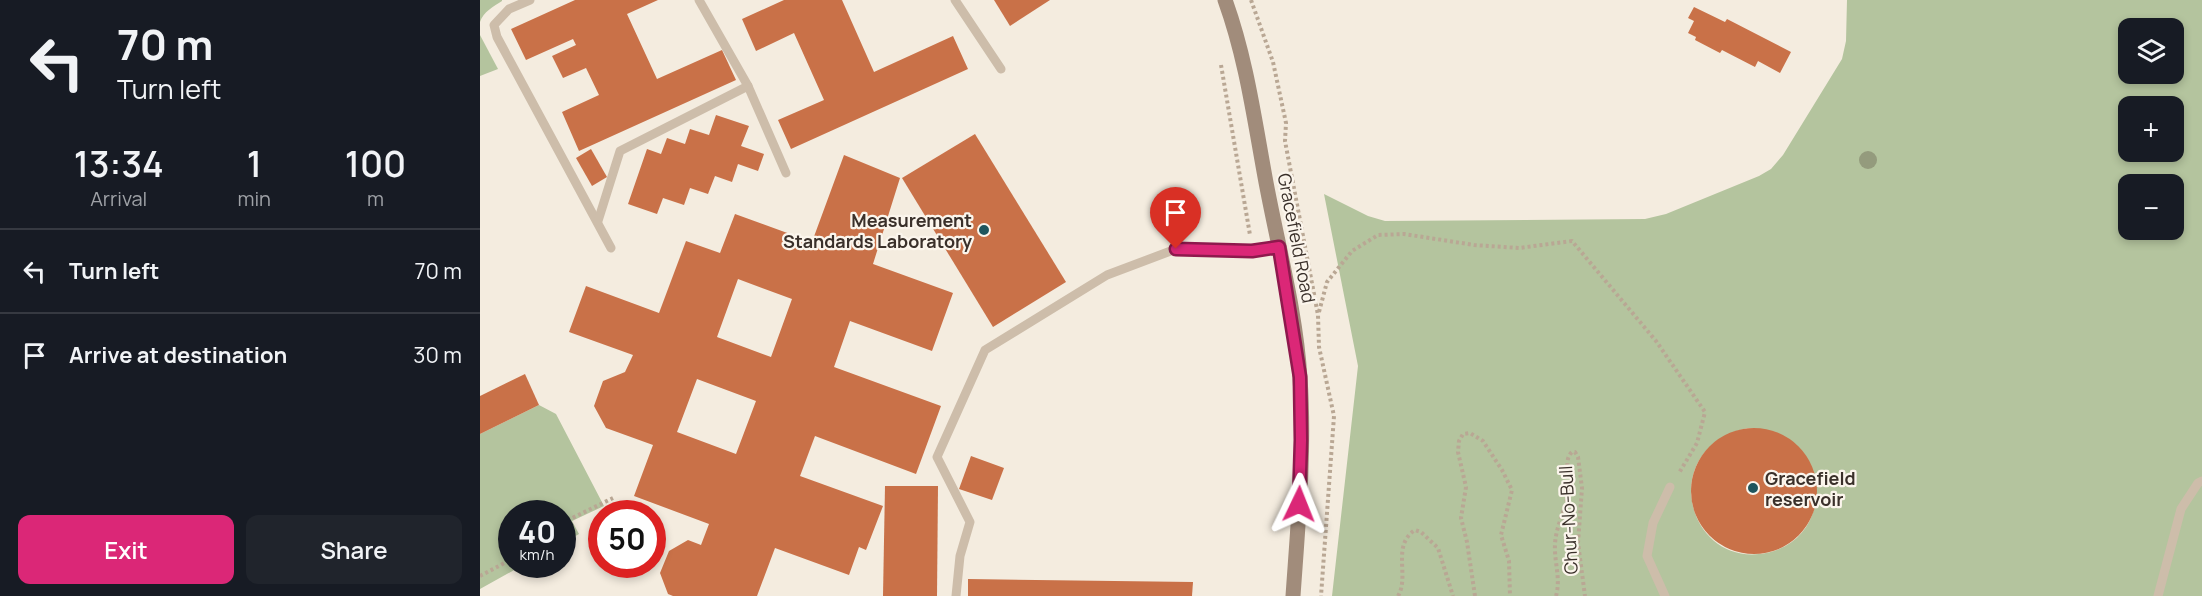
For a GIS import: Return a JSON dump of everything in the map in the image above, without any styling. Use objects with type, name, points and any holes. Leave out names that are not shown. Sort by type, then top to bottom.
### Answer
[{"type":"main road","name":"Gracefield Road","points":[[1225,0],[1253,102],[1300,377],[1301,440],[1293,596]]},
{"type":"lane","points":[[530,0],[510,9],[494,25],[497,37],[611,248]]},
{"type":"lane","points":[[699,0],[748,86],[786,174]]},
{"type":"lane","points":[[955,0],[1001,69]]},
{"type":"lane","points":[[598,221],[620,151],[748,86]]},
{"type":"lane","points":[[956,596],[960,556],[970,522],[938,457],[985,350],[1107,275],[1176,249],[1252,251],[1279,247]]},
{"type":"lane","points":[[2158,596],[2181,508],[2198,483],[2202,481]]},
{"type":"lane","points":[[1665,596],[1647,556],[1653,523],[1670,488]]},
{"type":"path","points":[[1221,63],[1252,251]]},
{"type":"path","points":[[1318,315],[1327,282],[1352,251],[1378,236],[1404,234],[1474,245],[1519,248],[1572,241],[1656,341],[1705,412],[1697,443],[1670,488]]},
{"type":"path","points":[[1475,596],[1461,518],[1466,488],[1458,452],[1459,441],[1463,434],[1470,433],[1483,441],[1512,490],[1501,535],[1509,561],[1510,596]]},
{"type":"path","name":"Chur-No-Bull","points":[[1556,596],[1559,580],[1555,543],[1567,500],[1568,458],[1572,452],[1578,457],[1582,479],[1578,543],[1586,596]]},
{"type":"path","points":[[576,516],[613,498]]},
{"type":"path","points":[[1398,596],[1402,590],[1403,544],[1409,534],[1415,530],[1421,532],[1438,548],[1453,596]]},
{"type":"path","points":[[480,576],[498,566]]},
{"type":"green space","points":[[480,0],[502,1],[486,12],[480,22]]},
{"type":"green space","points":[[1847,0],[2202,0],[2202,596],[1332,596],[1358,366],[1324,194],[1368,216],[1385,221],[1645,219],[1666,214],[1771,169],[1783,155],[1842,59],[1846,41]],"holes":[[[1748,428],[1776,433],[1797,446],[1810,465],[1816,486],[1814,508],[1806,528],[1789,544],[1766,553],[1739,553],[1717,543],[1701,526],[1692,504],[1692,481],[1700,458],[1719,440]]]},
{"type":"green space","points":[[480,35],[498,69],[480,76]]},
{"type":"green space","points":[[539,405],[556,414],[601,500],[588,500],[588,514],[576,519],[576,500],[498,500],[500,578],[480,589],[480,434]]},
{"type":"building","points":[[575,0],[658,0],[627,14],[657,79],[722,50],[736,80],[579,151],[562,112],[599,95],[586,68],[563,78],[552,56],[576,45],[573,39],[526,60],[511,29]]},
{"type":"building","points":[[784,0],[842,0],[874,72],[953,36],[968,69],[791,149],[778,120],[824,100],[794,33],[756,51],[742,19]]},
{"type":"building","points":[[994,0],[1050,0],[1010,26]]},
{"type":"building","points":[[1694,7],[1725,22],[1727,19],[1791,52],[1780,73],[1758,61],[1755,67],[1722,50],[1720,53],[1695,40],[1696,37],[1688,33],[1694,21],[1688,18]]},
{"type":"building","points":[[716,115],[749,126],[741,146],[764,154],[758,171],[738,164],[732,182],[715,176],[708,194],[690,188],[684,205],[663,198],[657,214],[628,204],[647,149],[661,154],[667,138],[685,144],[690,129],[709,135]]},
{"type":"building","name":"Measurement Standards Laboratory","points":[[975,134],[1066,282],[993,327],[902,178]]},
{"type":"building","points":[[591,149],[607,177],[592,186],[576,158]]},
{"type":"building","points":[[844,155],[900,178],[873,264],[953,293],[932,351],[850,321],[834,367],[941,406],[916,474],[815,436],[800,476],[883,506],[866,550],[859,547],[849,575],[775,548],[757,596],[673,596],[668,594],[662,578],[666,578],[666,558],[669,551],[688,540],[701,545],[709,524],[666,508],[666,500],[645,500],[634,496],[653,445],[606,428],[594,406],[603,381],[625,372],[633,355],[569,332],[586,286],[659,313],[686,241],[720,253],[735,214],[812,242]],"holes":[[[738,279],[792,299],[771,357],[717,337]],[[697,379],[756,401],[736,454],[677,432]]]},
{"type":"building","points":[[525,374],[539,405],[480,434],[480,396]]},
{"type":"building","name":"Gracefield reservoir","points":[[1754,428],[1778,433],[1799,446],[1812,467],[1817,491],[1812,515],[1799,536],[1778,549],[1754,554],[1730,549],[1709,536],[1696,515],[1691,491],[1696,467],[1709,446],[1730,433]]},
{"type":"building","points":[[971,456],[1004,468],[992,500],[959,489]]},
{"type":"building","points":[[885,486],[938,486],[937,596],[883,596]]},
{"type":"building","points":[[968,579],[1193,582],[1192,596],[968,596]]},
{"type":"place","name":"Measurement Standards Laboratory","points":[[984,230]]},
{"type":"place","name":"Gracefield reservoir","points":[[1753,488]]},
{"type":"route","points":[[1176,249],[1252,251],[1279,247],[1292,315],[1300,377],[1299,504]]}]
